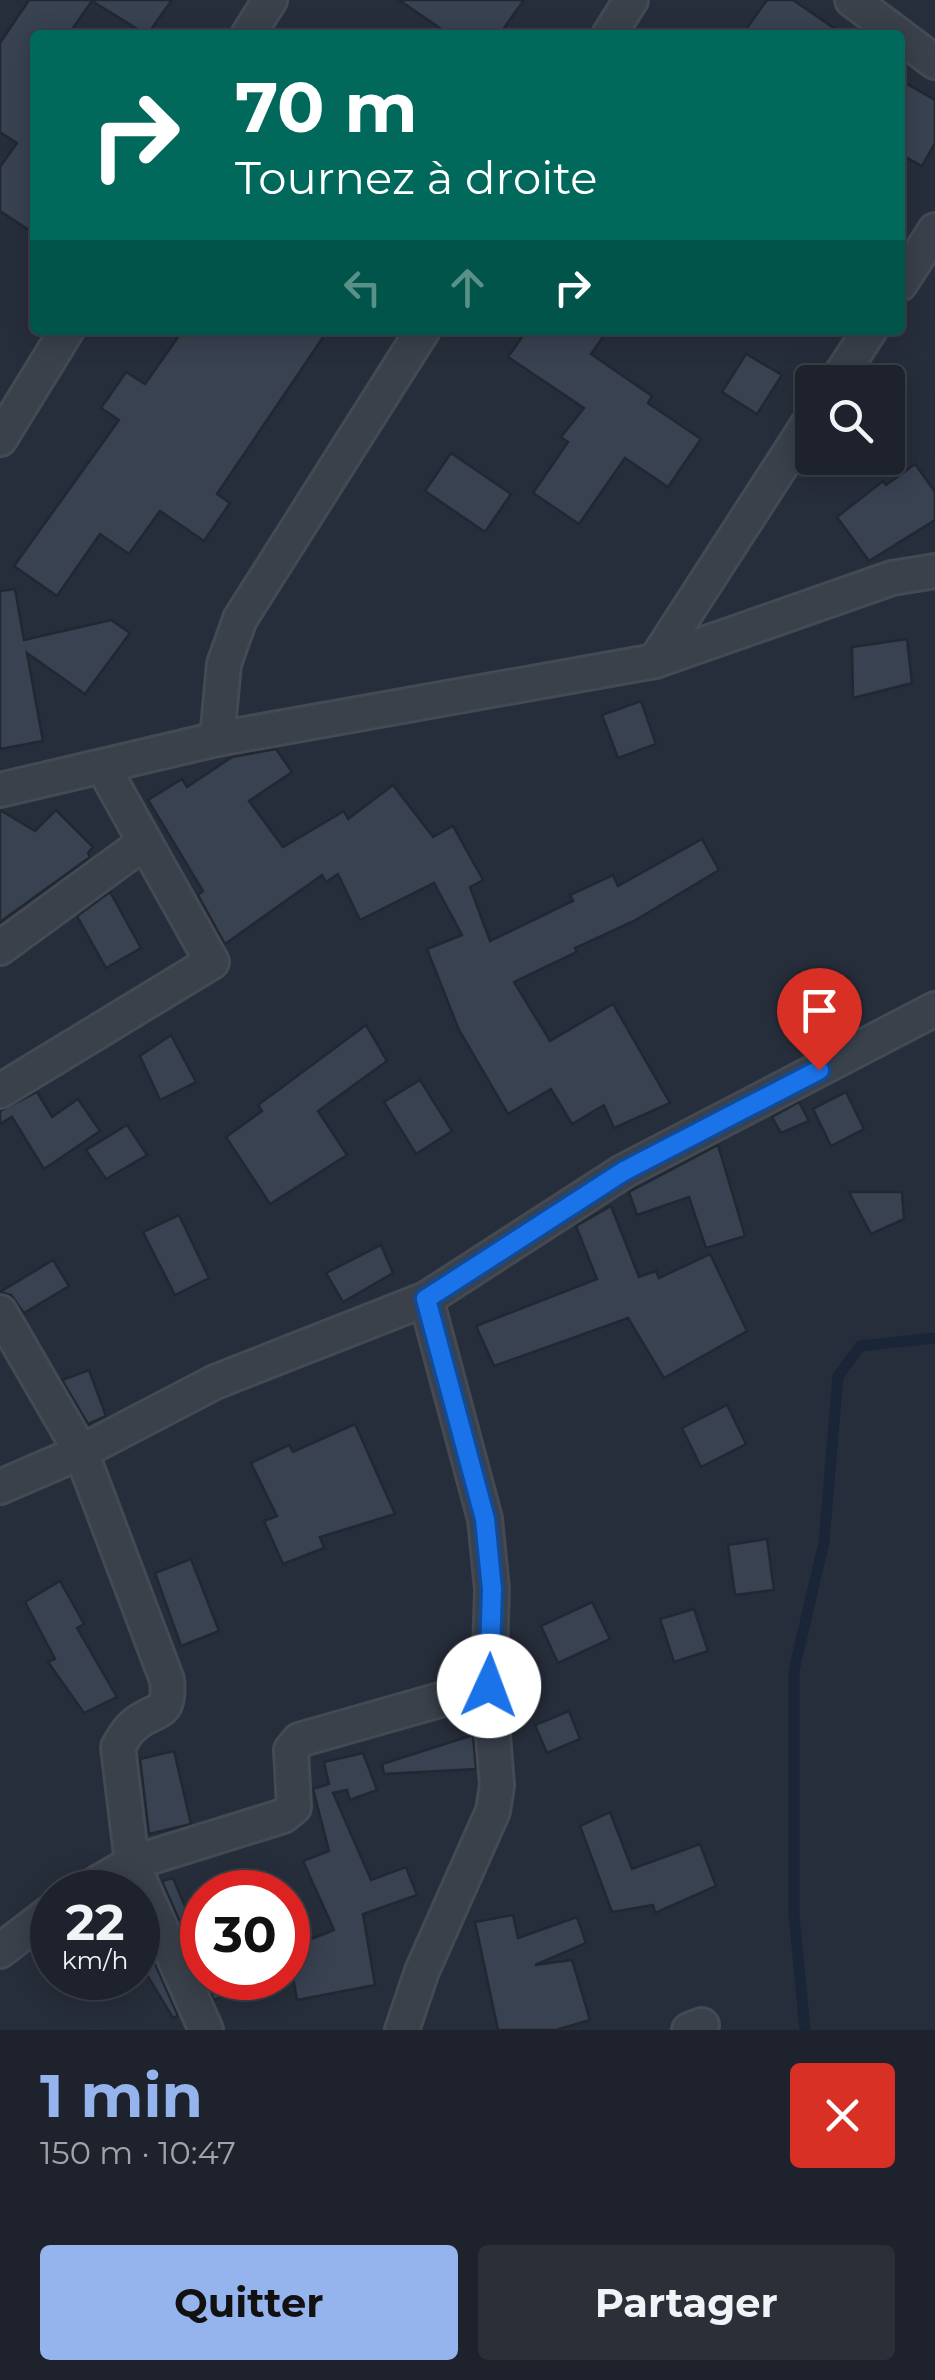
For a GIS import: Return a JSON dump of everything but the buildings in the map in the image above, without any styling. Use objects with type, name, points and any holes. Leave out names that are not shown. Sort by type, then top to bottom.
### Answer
[{"type":"street","points":[[251,30],[270,0]]},
{"type":"street","points":[[612,30],[631,0]]},
{"type":"street","points":[[852,0],[891,30]]},
{"type":"street","points":[[905,40],[935,62]]},
{"type":"street","points":[[905,276],[935,230]]},
{"type":"street","points":[[0,439],[64,335]]},
{"type":"street","points":[[217,739],[224,664],[240,619],[420,335]]},
{"type":"street","points":[[847,365],[867,335]]},
{"type":"street","points":[[654,661],[795,444]]},
{"type":"street","points":[[0,790],[217,739],[654,661],[892,578],[935,571]]},
{"type":"street","points":[[0,1091],[212,962],[103,767]]},
{"type":"street","points":[[0,948],[145,842]]},
{"type":"street","points":[[0,1488],[81,1452],[215,1382],[426,1299],[624,1171],[935,1009]]},
{"type":"street","points":[[402,2030],[422,1972],[494,1811],[497,1785],[489,1686],[492,1589],[485,1519],[426,1299]]},
{"type":"street","points":[[0,1312],[81,1452],[167,1680],[169,1697],[161,1711],[134,1724],[118,1747],[132,1863],[206,2030]]},
{"type":"street","points":[[120,1870],[282,1816],[294,1808],[291,1750],[299,1740],[489,1686]]},
{"type":"street","points":[[0,1951],[30,1928]]},
{"type":"waterway","points":[[805,2030],[794,1915],[794,1670],[824,1542],[838,1376],[860,1346],[935,1338]]},
{"type":"route","points":[[489,1686],[492,1589],[485,1519],[426,1299],[624,1171],[819,1070]]}]
